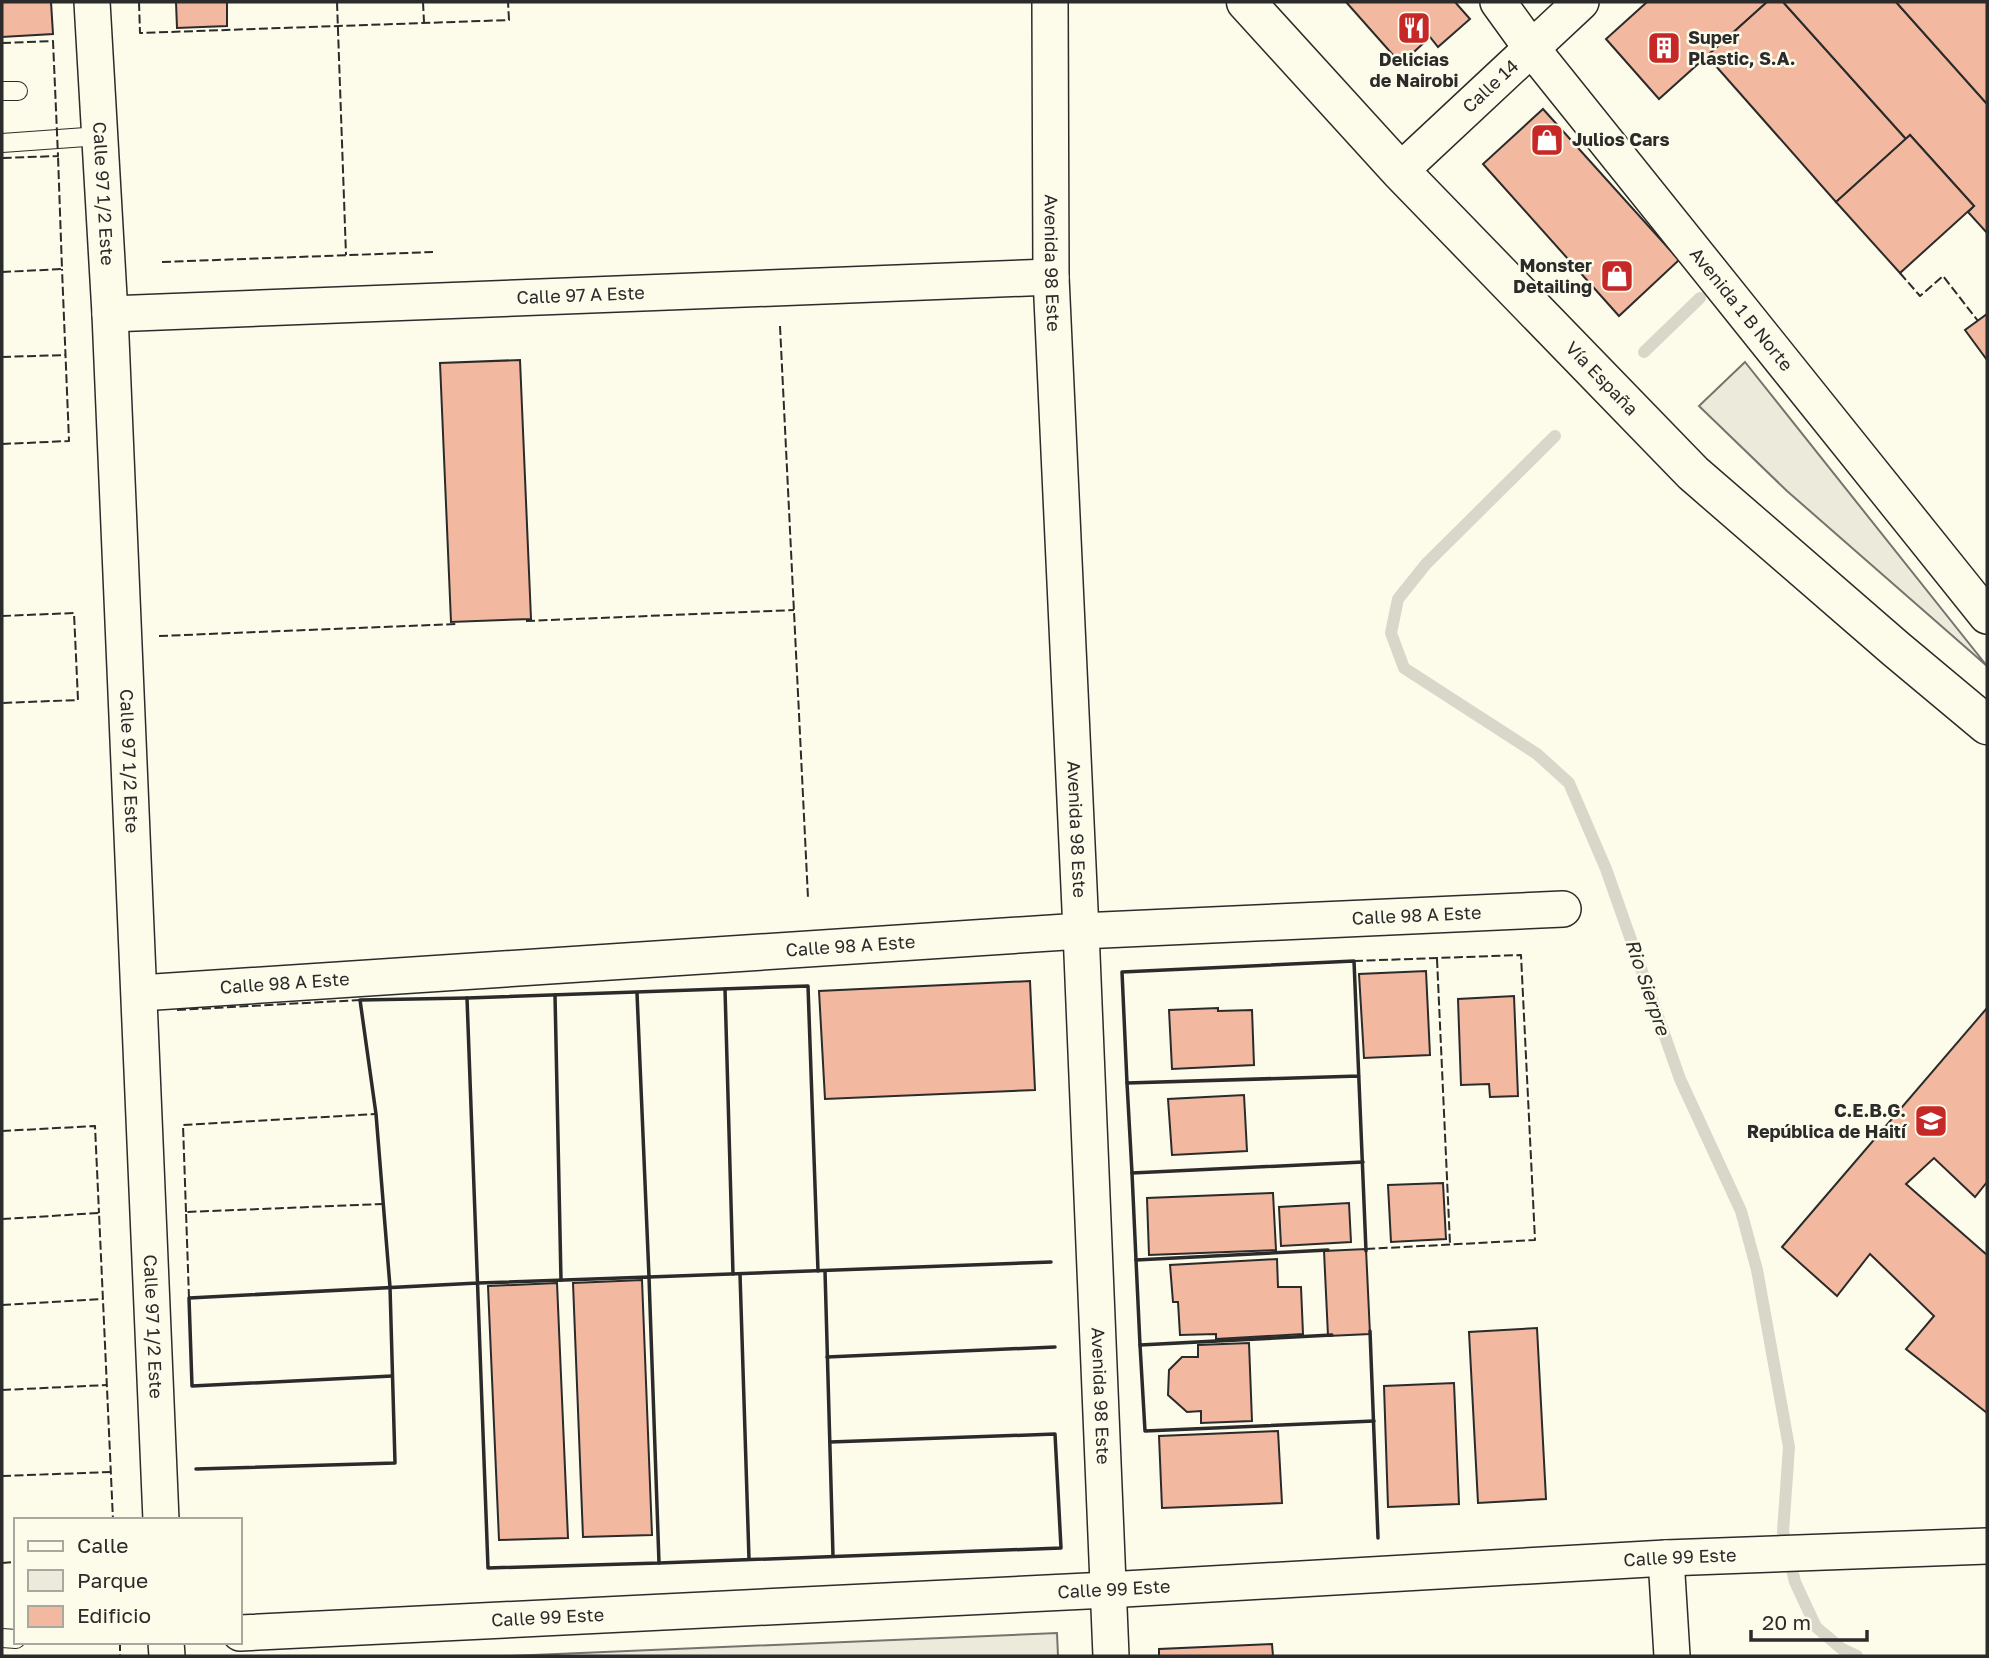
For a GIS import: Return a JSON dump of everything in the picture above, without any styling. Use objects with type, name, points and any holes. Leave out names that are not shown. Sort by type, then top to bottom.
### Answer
[{"type":"main road","name":"Vía España","points":[[1246,2],[1400,171],[1693,473],[1987,725]]},
{"type":"street","name":"Calle 97 1/2 Este","points":[[92,2],[110,314],[161,1518]]},
{"type":"street","name":"Avenida 98 Este","points":[[1050,2],[1051,276],[1111,1656]]},
{"type":"street","name":"Avenida 1 B Norte","points":[[1498,2],[1987,616]]},
{"type":"street","name":"Calle 14","points":[[1400,171],[1581,2]]},
{"type":"street","name":"Calle 97 A Este","points":[[110,314],[1051,276]]},
{"type":"street","name":"Calle 98 A Este","points":[[140,993],[1081,931],[1563,909]]},
{"type":"street","name":"Calle 99 Este","points":[[242,1633],[1107,1590],[1666,1558],[1987,1546]]},
{"type":"street","points":[[1666,1558],[1672,1656]]},
{"type":"lane","points":[[2,143],[100,136]]},
{"type":"green space","points":[[1745,362],[1987,666],[1787,491],[1699,406]]},
{"type":"green space","points":[[1057,1633],[1058,1656],[509,1656]]},
{"type":"building","points":[[2,2],[51,2],[53,34],[2,37]]},
{"type":"building","points":[[176,2],[227,2],[227,26],[177,28]]},
{"type":"building","name":"Delicias de Nairobi","points":[[1346,2],[1455,2],[1470,19],[1438,47],[1430,37],[1401,64]]},
{"type":"building","name":"Super Plastic, S.A.","points":[[1647,2],[1767,2],[1659,99],[1606,39]]},
{"type":"building","points":[[1767,2],[1783,2],[1906,139],[1836,202],[1707,56]]},
{"type":"building","points":[[1783,2],[1896,2],[1987,104],[1987,233],[1968,212],[1974,206],[1910,135],[1906,139]]},
{"type":"building","points":[[1896,2],[1987,2],[1987,104]]},
{"type":"building","points":[[1543,109],[1679,260],[1619,316],[1483,164]]},
{"type":"building","points":[[1910,135],[1974,206],[1900,273],[1836,202]]},
{"type":"building","points":[[1987,314],[1987,360],[1965,330]]},
{"type":"building","points":[[520,360],[531,619],[451,622],[440,363]]},
{"type":"building","points":[[1426,971],[1430,1055],[1364,1058],[1359,974]]},
{"type":"building","points":[[1030,981],[1035,1090],[825,1099],[819,991]]},
{"type":"building","points":[[1514,996],[1518,1096],[1490,1097],[1489,1084],[1461,1085],[1458,999]]},
{"type":"building","points":[[1218,1008],[1218,1011],[1252,1010],[1254,1065],[1172,1069],[1169,1010]]},
{"type":"building","points":[[1987,1008],[1987,1182],[1975,1197],[1934,1158],[1906,1184],[1987,1255],[1987,1413],[1906,1349],[1934,1316],[1870,1254],[1837,1296],[1782,1247]]},
{"type":"building","points":[[1244,1095],[1247,1151],[1172,1155],[1168,1099]]},
{"type":"building","points":[[1443,1183],[1446,1239],[1391,1242],[1388,1185]]},
{"type":"building","points":[[1273,1193],[1276,1250],[1149,1255],[1147,1198]]},
{"type":"building","points":[[1349,1203],[1351,1242],[1281,1246],[1279,1207]]},
{"type":"building","points":[[1366,1249],[1370,1334],[1328,1336],[1324,1251]]},
{"type":"building","points":[[1277,1259],[1278,1287],[1301,1287],[1303,1334],[1216,1339],[1216,1334],[1180,1335],[1178,1302],[1173,1302],[1170,1265]]},
{"type":"building","points":[[642,1280],[652,1535],[583,1537],[573,1283]]},
{"type":"building","points":[[557,1283],[568,1538],[499,1540],[488,1286]]},
{"type":"building","points":[[1537,1328],[1546,1499],[1478,1503],[1469,1332]]},
{"type":"building","points":[[1249,1343],[1252,1421],[1201,1423],[1201,1411],[1187,1412],[1168,1395],[1169,1370],[1182,1357],[1198,1357],[1198,1345]]},
{"type":"building","points":[[1454,1383],[1459,1504],[1388,1507],[1384,1386]]},
{"type":"building","points":[[1278,1431],[1282,1503],[1162,1508],[1159,1436]]},
{"type":"building","points":[[1272,1644],[1273,1656],[1159,1656],[1159,1649]]},
{"type":"waterway","name":"Rio Sierpre","points":[[1644,352],[1700,298]]},
{"type":"waterway","name":"Rio Sierpre","points":[[1555,436],[1426,564],[1398,599],[1391,633],[1404,668],[1537,754],[1569,783],[1606,869],[1680,1079],[1741,1211],[1757,1270],[1789,1447],[1783,1532],[1795,1582],[1816,1627],[1842,1649],[1857,1656]]},
{"type":"fence","points":[[139,2],[140,33],[509,20],[508,2]]},
{"type":"fence","points":[[337,2],[346,255]]},
{"type":"fence","points":[[423,2],[424,22]]},
{"type":"fence","points":[[2,43],[53,41],[58,156],[2,158]]},
{"type":"fence","points":[[2,272],[62,269],[58,156]]},
{"type":"fence","points":[[162,262],[433,252]]},
{"type":"fence","points":[[2,444],[69,441],[62,269]]},
{"type":"fence","points":[[1900,273],[1920,296],[1943,276],[1978,321]]},
{"type":"fence","points":[[780,326],[808,898]]},
{"type":"fence","points":[[2,357],[65,355]]},
{"type":"fence","points":[[526,621],[794,610]]},
{"type":"fence","points":[[2,616],[74,613],[78,700],[2,703]]},
{"type":"fence","points":[[159,636],[456,624]]},
{"type":"fence","points":[[1354,961],[1521,955],[1535,1240],[1366,1249]]},
{"type":"fence","points":[[1437,959],[1450,1244]]},
{"type":"fence","points":[[177,1010],[360,1000]]},
{"type":"fence","points":[[186,1212],[183,1125],[376,1114]]},
{"type":"fence","points":[[2,1131],[95,1126],[99,1213]]},
{"type":"fence","points":[[189,1298],[186,1212],[383,1204]]},
{"type":"fence","points":[[2,1219],[99,1213],[113,1518]]},
{"type":"fence","points":[[2,1305],[103,1299]]},
{"type":"fence","points":[[2,1390],[107,1385]]},
{"type":"fence","points":[[2,1476],[111,1472]]},
{"type":"fence","points":[[2,1563],[14,1562]]},
{"type":"fence","points":[[120,1644],[120,1656]]},
{"type":"wall","points":[[1359,1076],[1127,1083],[1122,972],[1354,961],[1366,1251]]},
{"type":"wall","points":[[196,1469],[395,1463],[390,1287],[376,1114],[360,1000],[808,986],[818,1271]]},
{"type":"wall","points":[[725,989],[733,1274]]},
{"type":"wall","points":[[637,993],[649,1277],[1051,1262]]},
{"type":"wall","points":[[555,995],[561,1280]]},
{"type":"wall","points":[[392,1376],[192,1386],[189,1298],[478,1283],[649,1277],[659,1563],[488,1568],[467,998]]},
{"type":"wall","points":[[1127,1083],[1132,1173],[1363,1162]]},
{"type":"wall","points":[[1132,1173],[1136,1260],[1328,1250]]},
{"type":"wall","points":[[1136,1260],[1140,1345],[1332,1335]]},
{"type":"wall","points":[[825,1271],[833,1556]]},
{"type":"wall","points":[[740,1274],[749,1559]]},
{"type":"wall","points":[[1370,1331],[1378,1538]]},
{"type":"wall","points":[[1140,1345],[1145,1431],[1374,1421]]},
{"type":"wall","points":[[827,1357],[1055,1347]]},
{"type":"wall","points":[[659,1563],[1061,1548],[1055,1434],[830,1442]]},
{"type":"place","name":"Delicias de Nairobi","points":[[1414,28]]},
{"type":"place","name":"Super Plastic, S.A.","points":[[1664,48]]},
{"type":"place","name":"Julios Cars","points":[[1547,140]]},
{"type":"place","name":"Monster Detailing","points":[[1617,276]]},
{"type":"place","name":"C.E.B.G. República de Haití","points":[[1931,1121]]}]
